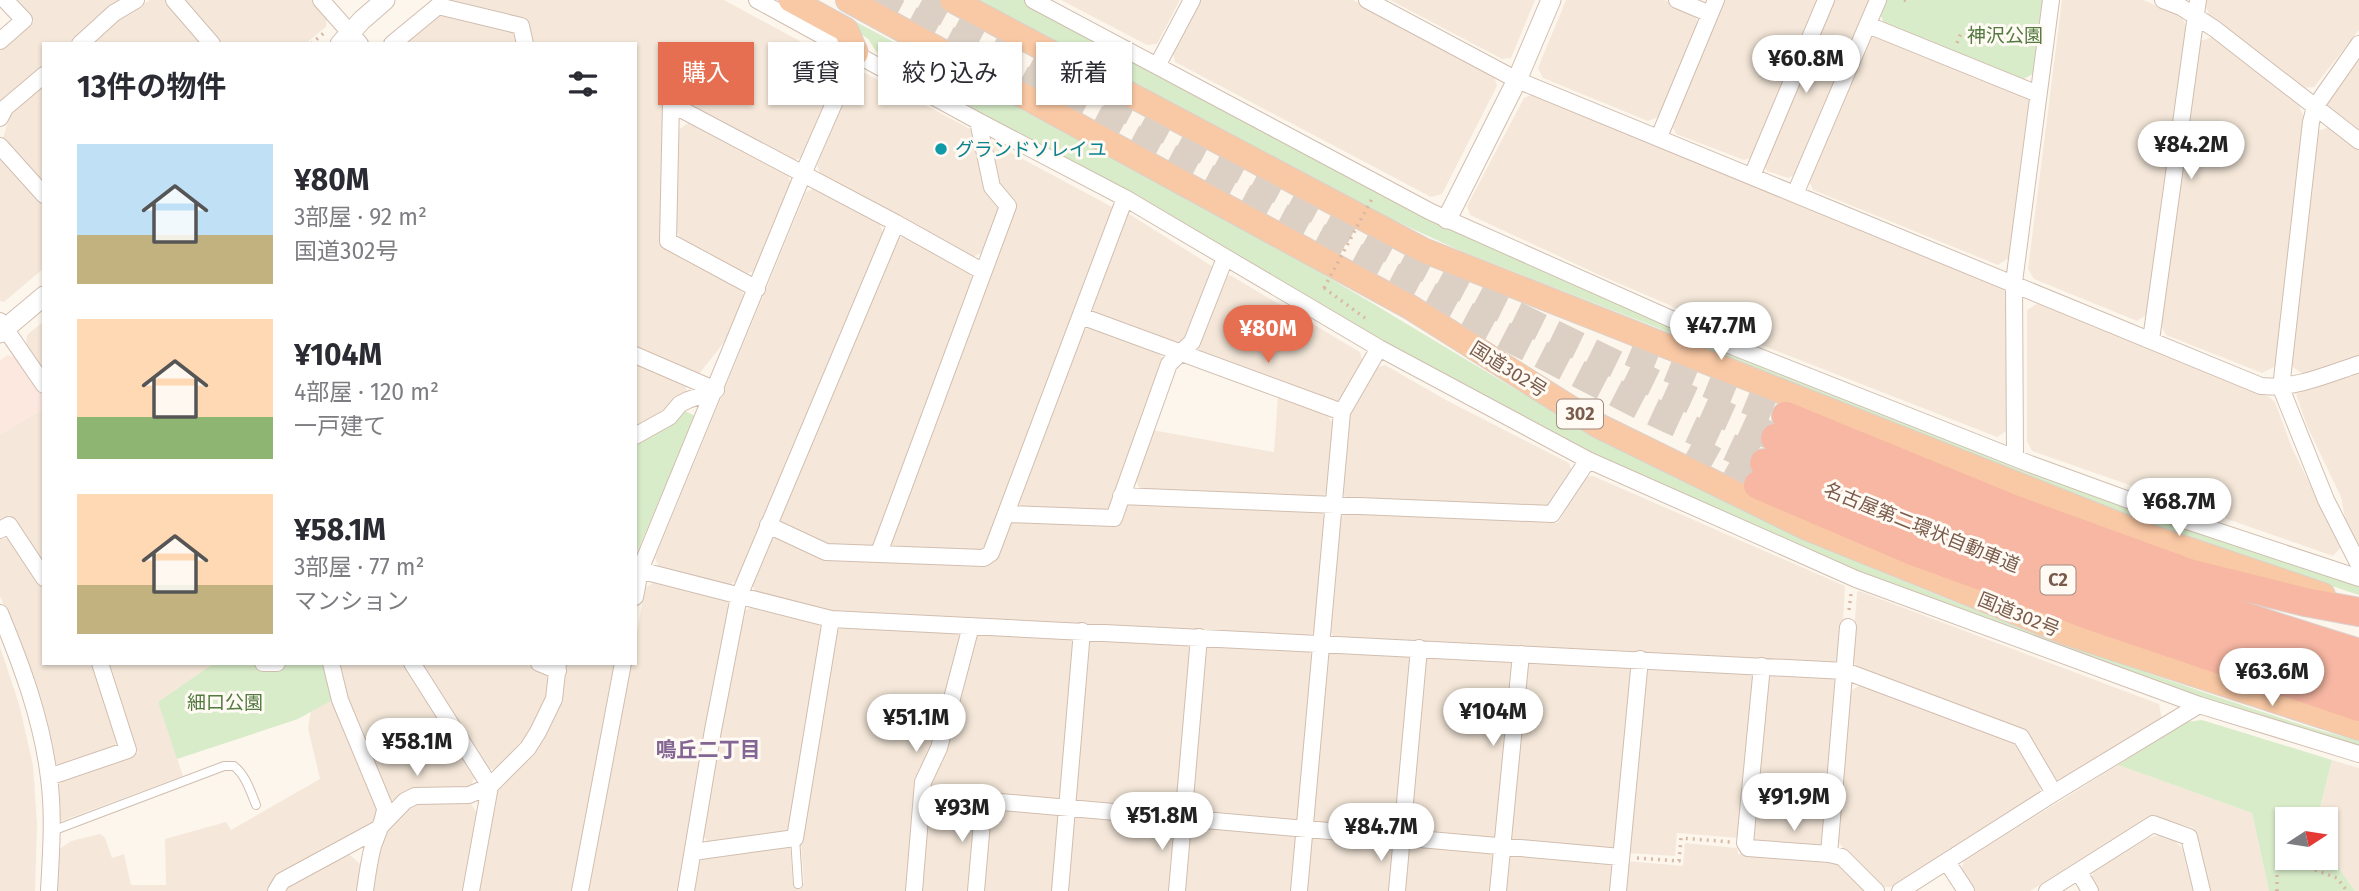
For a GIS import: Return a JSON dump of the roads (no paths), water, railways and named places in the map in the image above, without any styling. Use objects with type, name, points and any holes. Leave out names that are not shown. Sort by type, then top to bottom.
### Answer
[{"type":"highway","points":[[791,0],[846,30],[851,42]]},
{"type":"highway","name":"国道302号","points":[[848,0],[1410,307],[1599,426],[1807,528],[2067,633],[2359,728]]},
{"type":"highway","points":[[951,0],[1423,250],[2143,534],[2359,610]]},
{"type":"highway","points":[[1771,450],[2013,509],[2189,573],[2305,602],[2359,610]]},
{"type":"highway","points":[[1771,450],[1910,550],[2097,618],[2359,707]]},
{"type":"highway","name":"名古屋第二環状自動車道","points":[[1771,450],[1862,475],[2098,567],[2246,618],[2359,653]]},
{"type":"highway","name":"名古屋第二環状自動車道","points":[[1771,450],[1939,535],[2088,592],[2359,681]]},
{"type":"street","points":[[0,41],[24,20],[5,0]]},
{"type":"street","points":[[82,42],[114,13],[136,0]]},
{"type":"street","points":[[174,0],[210,42]]},
{"type":"street","points":[[321,0],[344,38],[385,0]]},
{"type":"street","points":[[757,0],[835,42]]},
{"type":"street","points":[[1033,0],[1447,219],[1734,347],[2181,519],[2359,578]]},
{"type":"street","points":[[1157,66],[1192,0]]},
{"type":"street","points":[[1368,0],[1517,80],[2014,282],[2031,292],[2261,386],[2281,388],[2359,364]]},
{"type":"street","points":[[1447,219],[1517,80],[1551,0]]},
{"type":"street","points":[[1659,137],[1713,7],[1677,0]]},
{"type":"street","points":[[1752,176],[1826,0]]},
{"type":"street","points":[[1795,194],[1878,0]]},
{"type":"street","points":[[2015,457],[2014,282],[2051,0]]},
{"type":"street","points":[[2163,0],[2197,8],[2359,141]]},
{"type":"street","points":[[394,42],[438,6],[521,26],[525,42]]},
{"type":"street","points":[[2151,340],[2190,40],[2197,8]]},
{"type":"street","points":[[1868,24],[2038,94]]},
{"type":"street","points":[[2359,44],[2315,107],[2311,122],[2281,388],[2326,500],[2359,565]]},
{"type":"street","points":[[864,57],[1125,198],[1379,348],[1588,460],[1856,579],[2199,705],[2359,754]]},
{"type":"street","points":[[0,118],[5,108],[42,77]]},
{"type":"street","points":[[757,289],[668,241],[671,104],[982,271]]},
{"type":"street","points":[[833,105],[716,390],[638,570],[831,620],[1845,671],[2021,737],[2054,793]]},
{"type":"street","points":[[879,553],[982,271],[1009,205],[992,187],[978,121]]},
{"type":"street","points":[[0,146],[42,193]]},
{"type":"street","points":[[768,525],[826,552],[984,558],[991,553],[1008,514],[1125,198]]},
{"type":"street","points":[[685,891],[739,596],[896,223]]},
{"type":"street","points":[[1008,514],[1114,518],[1169,365],[1192,342],[1225,258]]},
{"type":"street","points":[[42,297],[2,327],[42,382]]},
{"type":"street","points":[[1081,316],[1342,412]]},
{"type":"street","points":[[1299,891],[1342,412],[1379,348]]},
{"type":"street","points":[[637,356],[716,390]]},
{"type":"street","points":[[637,435],[669,417],[680,404],[716,390]]},
{"type":"street","points":[[1121,496],[1552,514],[1588,460]]},
{"type":"street","points":[[0,530],[9,525],[42,575]]},
{"type":"street","points":[[0,613],[25,672],[49,777],[52,831],[49,891]]},
{"type":"street","points":[[693,852],[795,838],[831,620]]},
{"type":"street","points":[[914,891],[923,782],[939,748],[971,626]]},
{"type":"street","points":[[1829,854],[1848,627]]},
{"type":"street","points":[[1060,891],[1082,631]]},
{"type":"street","points":[[1177,891],[1199,637]]},
{"type":"street","points":[[1397,891],[1419,648]]},
{"type":"street","points":[[1498,891],[1521,654]]},
{"type":"street","points":[[1618,891],[1640,659]]},
{"type":"street","points":[[49,777],[128,750],[101,665]]},
{"type":"street","points":[[331,665],[340,700],[385,808],[371,854],[365,891]]},
{"type":"street","points":[[413,665],[490,786],[471,891]]},
{"type":"street","points":[[580,891],[623,665]]},
{"type":"street","points":[[1762,666],[1745,843],[1748,848],[1829,854],[1842,858],[1876,891]]},
{"type":"street","points":[[276,891],[282,881],[378,829],[405,801],[415,796],[470,795],[490,786],[528,748],[538,732],[554,699],[558,667]]},
{"type":"street","points":[[1900,891],[2199,705]]},
{"type":"street","points":[[923,795],[1621,857]]},
{"type":"street","points":[[976,891],[984,800]]},
{"type":"street","points":[[2047,891],[2152,824],[2189,837],[2202,891]]},
{"type":"street","points":[[1947,862],[1966,891]]},
{"type":"street","points":[[2078,872],[2090,891]]},
{"type":"lane","points":[[52,831],[224,766],[234,766],[239,771],[256,805]]},
{"type":"lane","points":[[795,838],[798,884]]},
{"type":"tunnel","points":[[873,0],[1492,329],[1645,408],[1764,463]]},
{"type":"tunnel","points":[[922,0],[1501,308],[1656,384],[1775,438]]},
{"type":"tunnel","points":[[1630,352],[1786,416]]},
{"type":"tunnel","points":[[1690,447],[1758,485]]},
{"type":"place","name":"グランドソレイユ","points":[[941,149]]},
{"type":"district","name":"鳴丘二丁目","points":[[708,750]]},
{"type":"park label","name":"神沢公園","points":[[2005,35]]},
{"type":"park label","name":"細口公園","points":[[225,702]]}]
